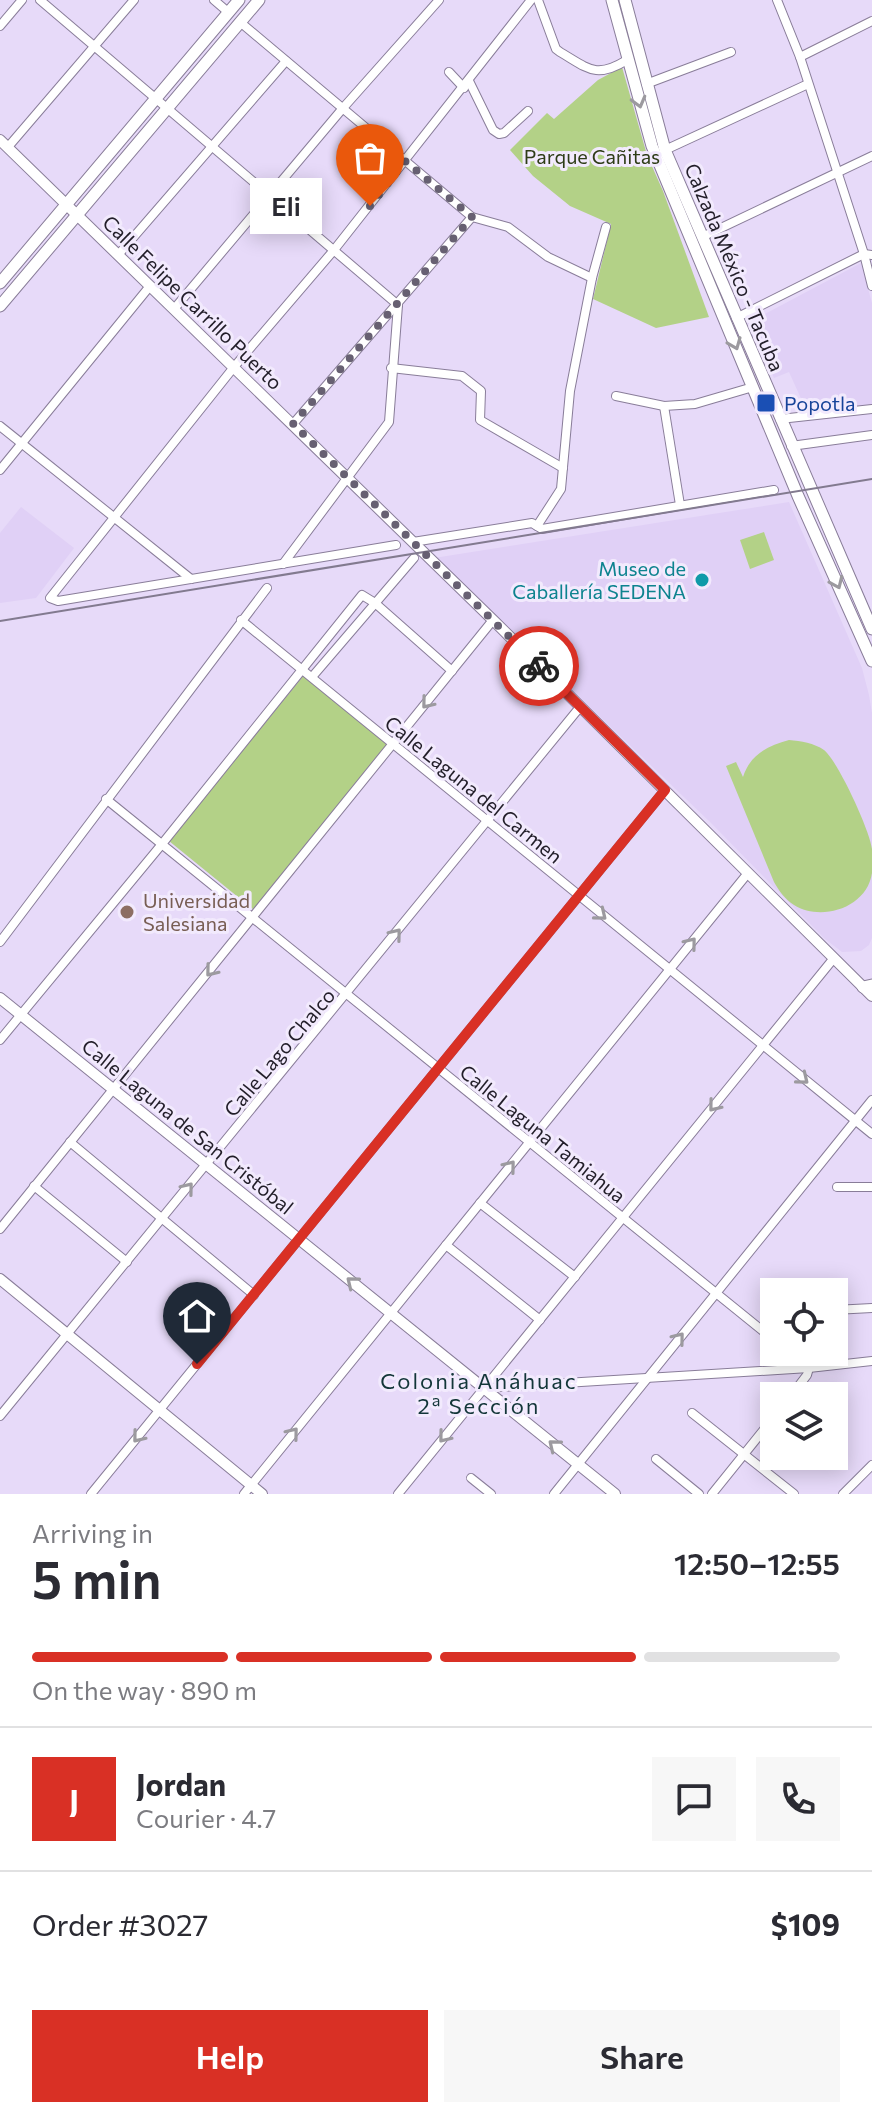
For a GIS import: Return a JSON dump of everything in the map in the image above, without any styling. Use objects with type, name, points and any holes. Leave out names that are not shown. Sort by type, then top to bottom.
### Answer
[{"type":"main road","points":[[0,283],[239,0]]},
{"type":"main road","points":[[0,306],[259,0]]},
{"type":"main road","name":"Calzada México - Tacuba","points":[[612,0],[652,146],[807,517],[872,661]]},
{"type":"main road","name":"Calzada México - Tacuba","points":[[625,0],[665,150],[872,629]]},
{"type":"main road","points":[[788,470],[797,471],[800,464]]},
{"type":"main road","points":[[807,517],[813,509],[821,514]]},
{"type":"street","points":[[0,26],[22,0]]},
{"type":"street","points":[[40,0],[398,305]]},
{"type":"street","points":[[4,143],[134,0]]},
{"type":"street","points":[[214,0],[228,12]]},
{"type":"street","points":[[174,309],[343,108],[439,0]]},
{"type":"street","points":[[396,545],[58,601],[52,600],[51,594],[234,367],[334,250],[531,0]]},
{"type":"street","points":[[538,0],[556,49],[560,52],[595,71],[611,69],[627,60]]},
{"type":"street","points":[[777,0],[800,57],[836,172],[868,255],[872,286]]},
{"type":"street","points":[[800,57],[872,21]]},
{"type":"street","points":[[240,22],[472,217],[508,227],[548,257],[592,278]]},
{"type":"street","points":[[646,84],[731,52]]},
{"type":"street","points":[[118,255],[286,61]]},
{"type":"street","points":[[449,72],[467,84],[493,130],[499,134],[528,111]]},
{"type":"street","points":[[665,150],[808,84]]},
{"type":"street","name":"Calle Felipe Carrillo Puerto","points":[[4,143],[834,958],[867,986],[872,996]]},
{"type":"street","points":[[702,237],[872,156]]},
{"type":"street","points":[[293,424],[472,217]]},
{"type":"street","points":[[537,526],[561,489],[570,391],[592,278],[606,227]]},
{"type":"street","points":[[736,318],[868,255]]},
{"type":"street","points":[[0,470],[150,286]]},
{"type":"street","points":[[283,564],[389,422],[398,305]]},
{"type":"street","points":[[391,368],[462,376],[481,391],[480,420],[563,468]]},
{"type":"street","points":[[616,396],[664,406],[695,404],[753,387]]},
{"type":"street","points":[[664,406],[680,505]]},
{"type":"street","points":[[780,419],[872,409]]},
{"type":"street","points":[[0,426],[191,579]]},
{"type":"street","points":[[791,446],[872,435]]},
{"type":"street","points":[[413,542],[532,523],[542,529],[774,490]]},
{"type":"street","points":[[312,677],[414,558]]},
{"type":"street","points":[[0,942],[267,588]]},
{"type":"street","points":[[0,1040],[362,595],[452,671]]},
{"type":"street","name":"Calle Laguna del Carmen","points":[[241,620],[872,1134]]},
{"type":"street","points":[[0,1229],[493,620]]},
{"type":"street","name":"Calle Lago Chalco","points":[[0,1416],[580,707]]},
{"type":"street","points":[[91,1494],[665,790]]},
{"type":"street","name":"Calle Laguna Tamiahua","points":[[106,799],[760,1329]]},
{"type":"street","points":[[247,1490],[748,873]]},
{"type":"street","points":[[398,1494],[834,958]]},
{"type":"street","name":"Calle Laguna de San Cristóbal","points":[[0,998],[615,1494]]},
{"type":"street","points":[[554,1494],[872,1100]]},
{"type":"street","points":[[70,1142],[254,1295]]},
{"type":"street","points":[[34,1186],[127,1262]]},
{"type":"street","points":[[837,1187],[872,1187]]},
{"type":"street","points":[[480,1203],[575,1277]]},
{"type":"street","points":[[446,1245],[540,1320]]},
{"type":"street","points":[[0,1279],[160,1410],[247,1490],[262,1494]]},
{"type":"street","points":[[848,1309],[872,1308]]},
{"type":"street","points":[[484,1388],[809,1368],[872,1361]]},
{"type":"street","points":[[802,1382],[809,1368]]},
{"type":"street","points":[[692,1413],[792,1494]]},
{"type":"street","points":[[712,1494],[760,1434]]},
{"type":"street","points":[[656,1459],[699,1494]]},
{"type":"street","points":[[843,1494],[872,1465]]},
{"type":"street","points":[[471,1478],[488,1493]]},
{"type":"shaded area","points":[[861,263],[872,303],[872,408],[808,414],[789,372],[774,378],[748,323]]},
{"type":"shaded area","points":[[789,502],[862,668],[872,713],[872,938],[861,951],[842,952],[825,939],[710,822],[434,558]]},
{"type":"shaded area","points":[[21,507],[74,548],[36,598],[0,603],[0,533]]},
{"type":"green space","name":"Parque Cañitas","points":[[622,67],[647,155],[709,317],[656,328],[593,299],[611,224],[570,206],[533,176],[510,150],[547,113],[554,119],[598,80]]},
{"type":"green space","points":[[764,532],[774,560],[750,569],[740,540]]},
{"type":"green space","points":[[304,675],[389,744],[254,910],[169,841]]},
{"type":"green space","points":[[789,740],[816,746],[830,757],[852,797],[870,840],[872,873],[868,885],[852,903],[829,912],[805,910],[782,895],[726,766],[736,762],[743,777],[760,752]]},
{"type":"railway","points":[[0,621],[872,479]]},
{"type":"way so far","points":[[370,206],[405,161],[472,217],[293,424],[539,666]]},
{"type":"place","name":"Eli","points":[[370,206]]},
{"type":"place","name":"Popotla","points":[[766,403]]},
{"type":"place","name":"Museo de Caballería SEDENA","points":[[702,580]]},
{"type":"place","name":"Universidad Salesiana","points":[[127,912]]},
{"type":"district","name":"Colonia Anáhuac 2ª Sección","points":[[479,1392]]},
{"type":"route","points":[[197,1364],[665,790],[539,666]]}]
